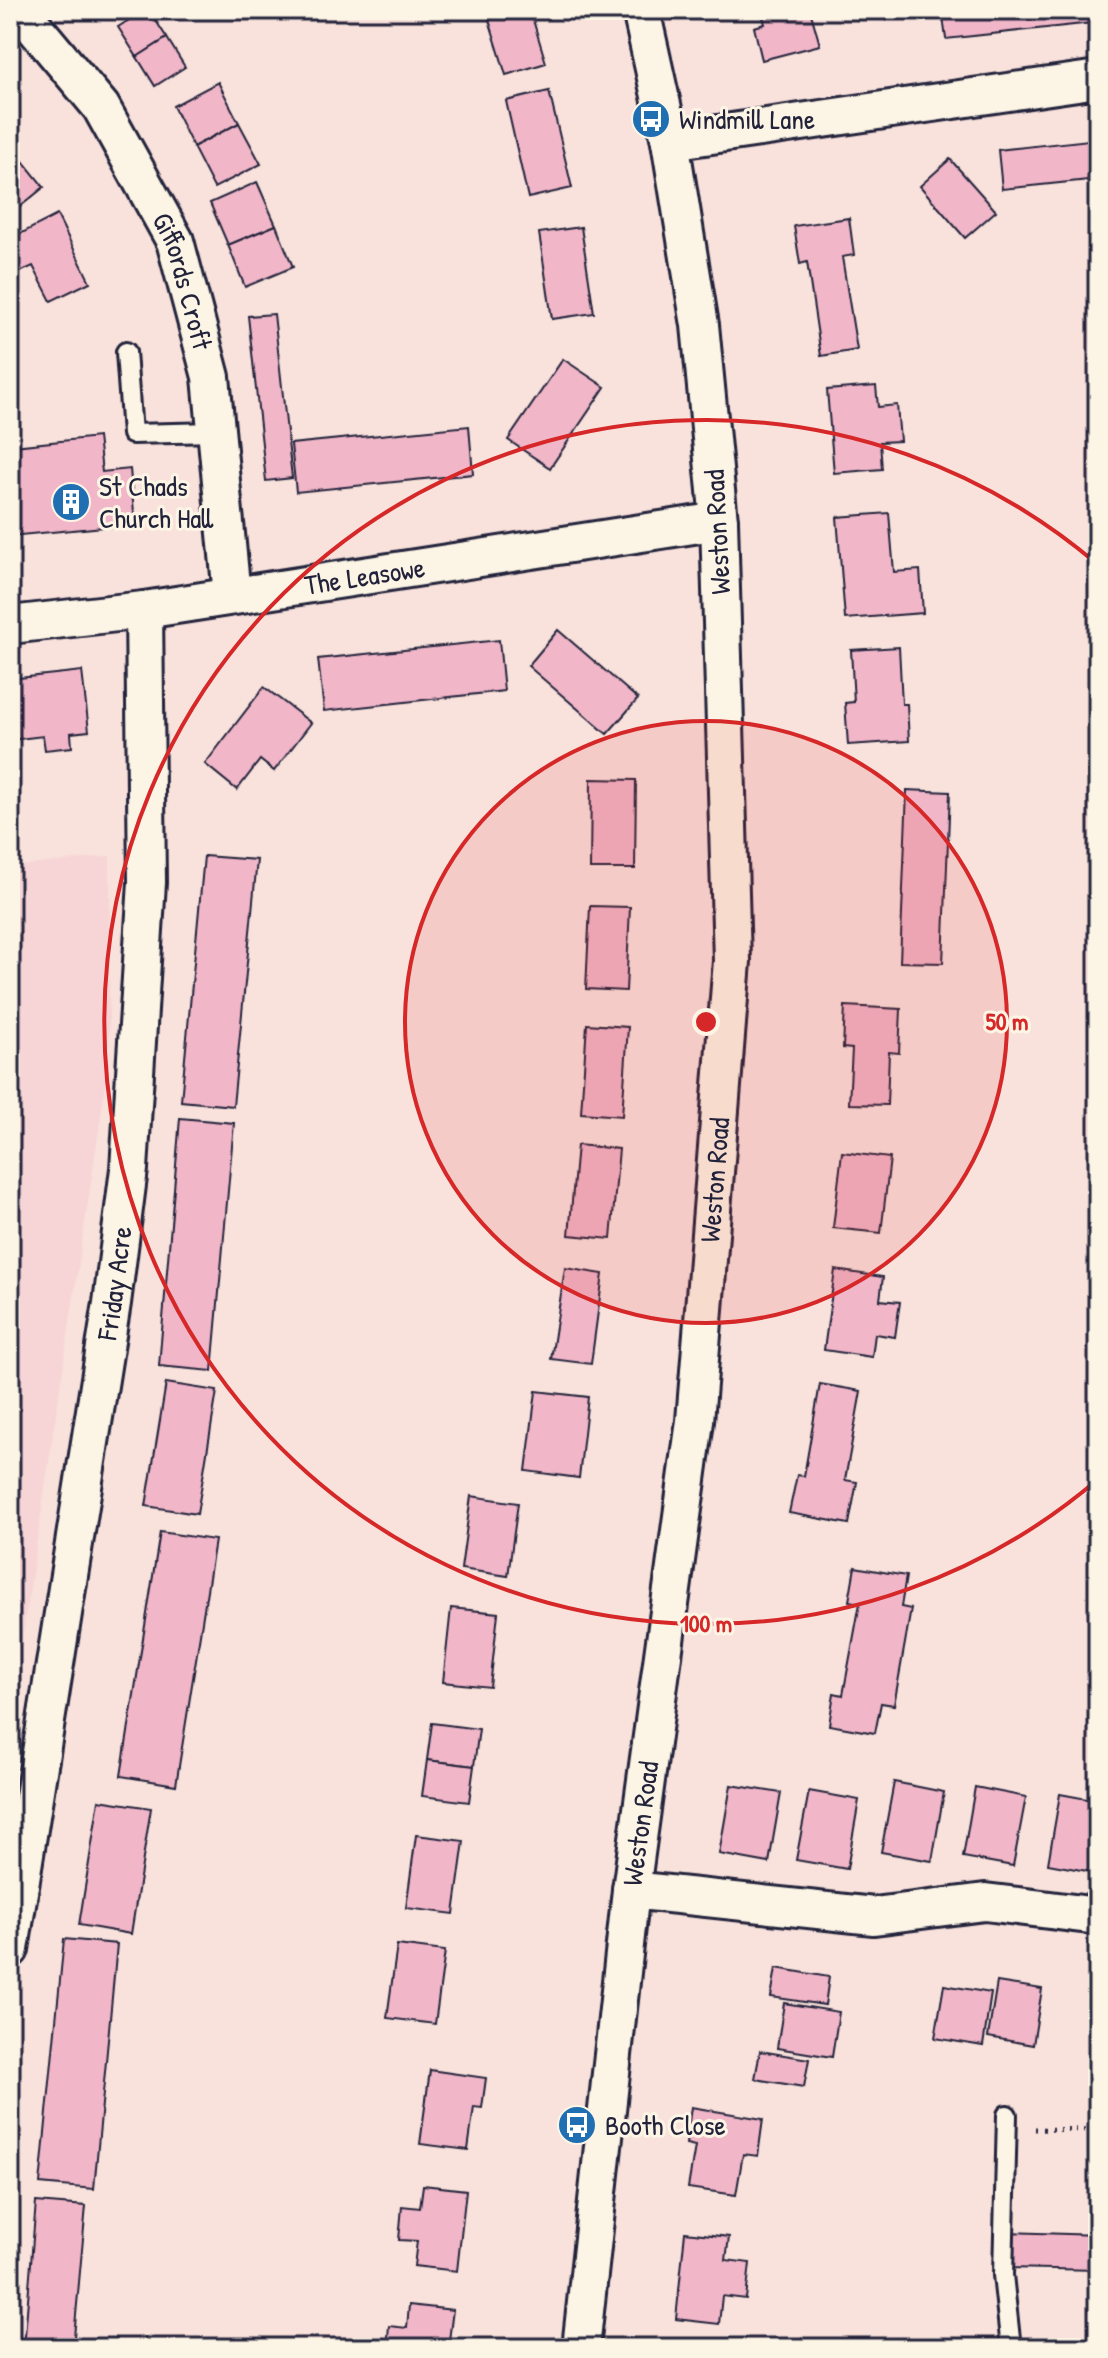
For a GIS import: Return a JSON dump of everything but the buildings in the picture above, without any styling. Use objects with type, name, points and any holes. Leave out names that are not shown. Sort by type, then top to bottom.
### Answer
[{"type":"street","name":"Giffords Croft","points":[[20,10],[101,107],[175,241],[211,377],[232,596]]},
{"type":"street","name":"Weston Road","points":[[581,2348],[631,1890],[695,1421],[732,961],[719,521],[700,325],[670,141],[641,10]]},
{"type":"street","points":[[670,141],[1098,79]]},
{"type":"street","name":"The Leasowe","points":[[10,625],[144,610],[719,521]]},
{"type":"street","name":"Friday Acre","points":[[10,1949],[109,1319],[129,1169],[147,882],[144,610]]},
{"type":"street","points":[[631,1890],[874,1916],[985,1902],[1098,1916]]},
{"type":"lane","points":[[126,352],[132,434],[216,432]]},
{"type":"lane","points":[[1007,2122],[1003,2275],[1011,2348]]},
{"type":"path","points":[[1007,2122],[1098,2130]]},
{"type":"shaded area","points":[[110,856],[109,1063],[10,1721],[10,867]]},
{"type":"place","name":"Windmill Lane","points":[[651,119]]},
{"type":"place","name":"St Chads Church Hall","points":[[71,502]]},
{"type":"place","name":"Booth Close","points":[[577,2125]]}]
